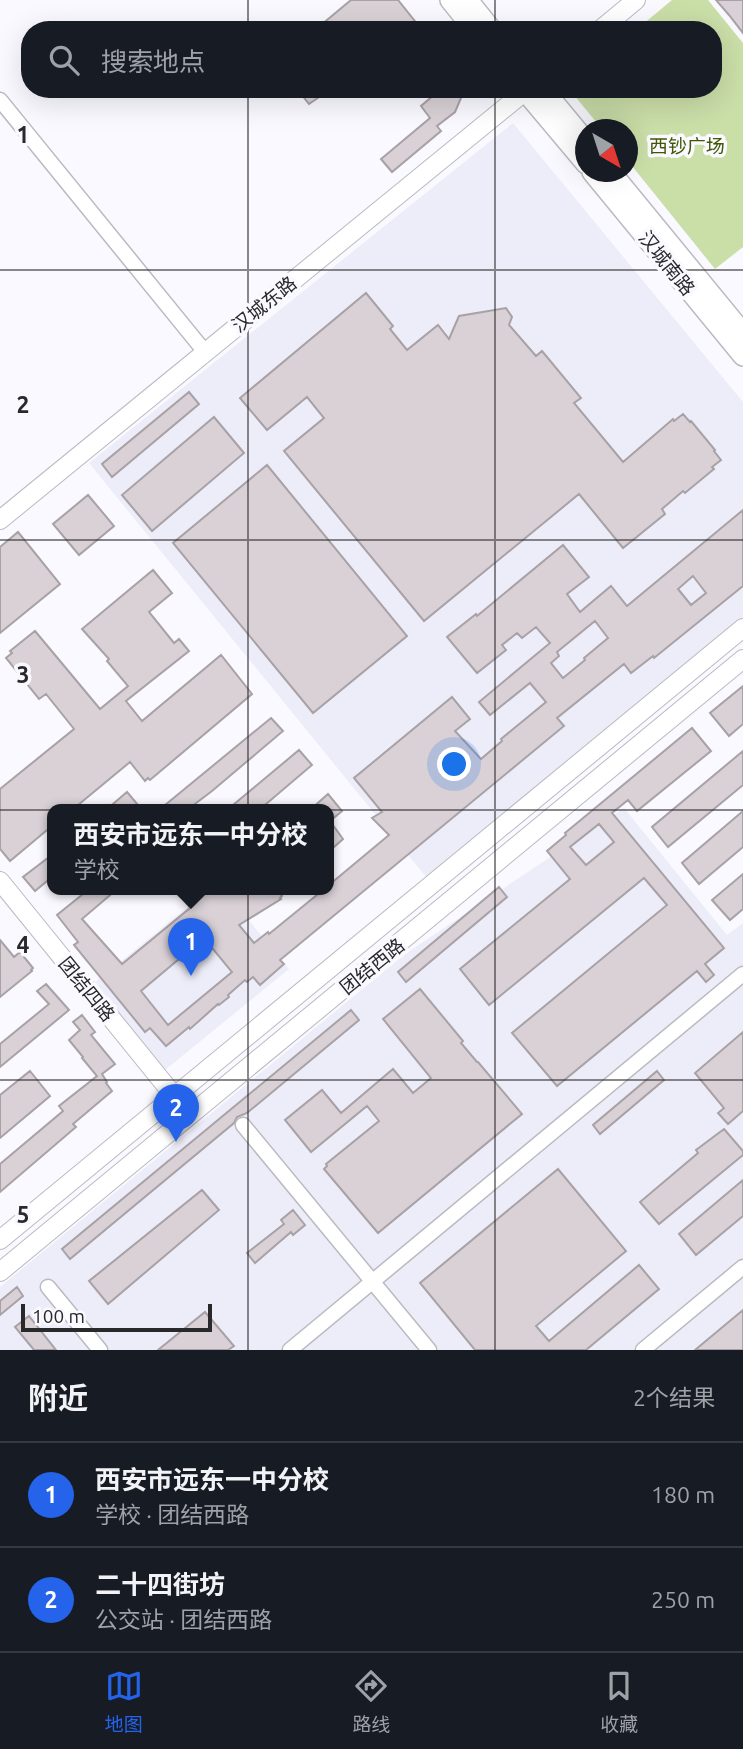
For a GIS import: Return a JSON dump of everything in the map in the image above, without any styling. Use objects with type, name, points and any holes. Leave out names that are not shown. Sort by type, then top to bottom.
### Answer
[{"type":"main road","points":[[450,0],[467,21]]},
{"type":"main road","points":[[468,0],[485,21]]},
{"type":"main road","points":[[536,98],[575,149]]},
{"type":"main road","points":[[539,98],[575,131]]},
{"type":"main road","name":"汉城南路","points":[[600,182],[743,355]]},
{"type":"main road","name":"汉城南路","points":[[619,182],[743,333]]},
{"type":"street","points":[[611,21],[636,0]]},
{"type":"street","name":"汉城东路","points":[[0,520],[520,98]]},
{"type":"street","points":[[0,100],[205,352]]},
{"type":"street","name":"团结西路","points":[[0,1240],[743,628]]},
{"type":"street","name":"团结西路","points":[[0,1272],[743,659]]},
{"type":"street","name":"团结四路","points":[[0,881],[175,1097]]},
{"type":"street","points":[[290,1350],[743,974]]},
{"type":"street","points":[[243,1125],[429,1350]]},
{"type":"street","points":[[643,1350],[743,1267]]},
{"type":"street","points":[[48,1287],[100,1350]]},
{"type":"shaded area","points":[[513,123],[743,402],[743,617],[427,878],[89,463]]},
{"type":"shaded area","points":[[624,808],[727,935],[743,923],[743,1350],[0,1350],[0,1287],[405,954]]},
{"type":"shaded area","points":[[203,895],[228,895],[289,969],[165,1070],[94,983]]},
{"type":"green space","name":"西钞广场","points":[[672,0],[708,0],[743,43],[743,247],[715,269],[638,173],[638,119],[594,119],[576,98],[722,98],[722,21],[647,21]]},
{"type":"building","points":[[351,0],[398,0],[415,21],[326,21]]},
{"type":"building","points":[[716,0],[743,0],[743,33],[729,15]]},
{"type":"building","points":[[304,98],[318,98],[309,104]]},
{"type":"building","points":[[430,98],[461,98],[455,112],[437,126],[441,131],[392,172],[381,159],[430,118],[421,106]]},
{"type":"building","points":[[366,293],[393,326],[390,329],[407,350],[438,325],[449,339],[459,316],[506,308],[512,317],[509,325],[536,356],[542,351],[581,398],[574,403],[623,462],[673,419],[674,421],[683,414],[721,460],[712,467],[714,469],[662,509],[665,514],[623,548],[579,494],[424,621],[284,451],[324,418],[307,397],[267,430],[240,398]]},
{"type":"building","points":[[189,392],[199,404],[112,477],[102,464]]},
{"type":"building","points":[[214,417],[244,453],[152,531],[122,495]]},
{"type":"building","points":[[267,465],[407,636],[313,713],[173,543]]},
{"type":"building","points":[[88,495],[114,526],[79,555],[53,524]]},
{"type":"building","points":[[743,510],[743,586],[654,658],[653,656],[631,673],[624,664],[557,718],[564,726],[280,960],[284,964],[260,985],[253,977],[247,982],[245,980],[229,997],[166,1046],[150,1028],[145,1032],[74,945],[78,942],[57,915],[82,895],[110,895],[82,919],[122,964],[190,908],[180,895],[281,895],[281,899],[239,925],[254,943],[317,895],[334,895],[334,881],[389,835],[372,818],[382,812],[354,778],[452,697],[470,719],[455,731],[481,759],[546,702],[530,683],[490,715],[479,702],[550,643],[536,627],[522,638],[517,633],[502,645],[506,650],[477,673],[447,637],[476,614],[477,616],[563,545],[589,577],[567,594],[580,612],[611,586],[627,606]],"holes":[[[693,576],[706,593],[691,605],[678,589]],[[595,621],[608,638],[563,678],[551,663],[559,656],[557,652]],[[204,938],[232,972],[168,1025],[141,991]]]},
{"type":"building","points":[[18,532],[60,584],[0,633],[0,547]]},
{"type":"building","points":[[153,570],[172,593],[149,612],[174,643],[179,639],[189,651],[126,701],[142,721],[221,655],[252,694],[150,780],[148,778],[145,781],[130,762],[79,804],[47,804],[47,830],[10,861],[0,849],[0,789],[74,729],[46,694],[39,699],[6,658],[12,653],[10,651],[35,631],[100,709],[128,686],[107,661],[109,659],[82,629]]},
{"type":"building","points":[[743,686],[743,724],[729,736],[710,713]]},
{"type":"building","points":[[271,718],[283,731],[195,804],[166,804]]},
{"type":"building","points":[[692,728],[711,751],[637,811],[628,800],[612,813],[724,948],[705,964],[714,975],[706,982],[697,971],[557,1086],[512,1033],[667,905],[644,878],[489,1005],[460,969],[570,879],[547,851],[566,835],[565,833]],"holes":[[[599,824],[614,842],[586,865],[570,847]]]},
{"type":"building","points":[[299,750],[312,765],[266,804],[234,804]]},
{"type":"building","points":[[743,751],[743,785],[668,847],[652,827]]},
{"type":"building","points":[[127,792],[137,804],[113,804]]},
{"type":"building","points":[[328,794],[342,811],[334,818],[334,804],[317,804]]},
{"type":"building","points":[[743,811],[743,847],[699,884],[682,863]]},
{"type":"building","points":[[334,827],[343,839],[334,847]]},
{"type":"building","points":[[47,859],[47,881],[35,891],[23,877]]},
{"type":"building","points":[[743,874],[743,909],[730,920],[712,900]]},
{"type":"building","points":[[499,887],[507,897],[406,982],[398,972]]},
{"type":"building","points":[[0,940],[14,957],[20,952],[33,968],[0,997]]},
{"type":"building","points":[[46,984],[69,1010],[0,1067],[0,1044],[49,1004],[37,991]]},
{"type":"building","points":[[420,989],[463,1041],[461,1043],[522,1114],[378,1233],[324,1169],[326,1164],[379,1121],[367,1106],[311,1152],[285,1120],[322,1090],[341,1113],[393,1069],[413,1093],[431,1078],[383,1019]]},
{"type":"building","points":[[351,1010],[359,1020],[247,1113],[237,1117],[234,1123],[70,1259],[62,1249]]},
{"type":"building","points":[[82,1015],[95,1032],[91,1035],[115,1064],[102,1074],[112,1091],[73,1124],[76,1127],[0,1192],[0,1164],[63,1111],[59,1106],[97,1076],[69,1040],[80,1030],[73,1022]]},
{"type":"building","points":[[743,1032],[743,1111],[728,1124],[718,1113],[724,1108],[695,1073]]},
{"type":"building","points":[[30,1071],[50,1096],[0,1138],[0,1095]]},
{"type":"building","points":[[657,1071],[664,1080],[600,1134],[593,1125]]},
{"type":"building","points":[[724,1129],[743,1151],[743,1155],[659,1224],[640,1202],[698,1153],[696,1150]]},
{"type":"building","points":[[558,1169],[626,1251],[536,1326],[549,1341],[639,1265],[659,1289],[586,1350],[475,1350],[420,1283]]},
{"type":"building","points":[[743,1180],[743,1216],[696,1255],[679,1234]]},
{"type":"building","points":[[202,1190],[219,1210],[108,1304],[89,1281]]},
{"type":"building","points":[[293,1210],[305,1225],[293,1235],[291,1232],[255,1263],[247,1253],[284,1224],[281,1220]]},
{"type":"building","points":[[17,1287],[23,1296],[0,1315],[0,1301]]},
{"type":"building","points":[[743,1310],[743,1350],[695,1350]]},
{"type":"building","points":[[205,1312],[234,1346],[228,1350],[158,1350]]},
{"type":"building","points":[[29,1316],[56,1350],[34,1350],[15,1327]]},
{"type":"place","name":"西安市远东一中分校","points":[[191,976]]},
{"type":"place","name":"二十四街坊","points":[[176,1142]]}]
